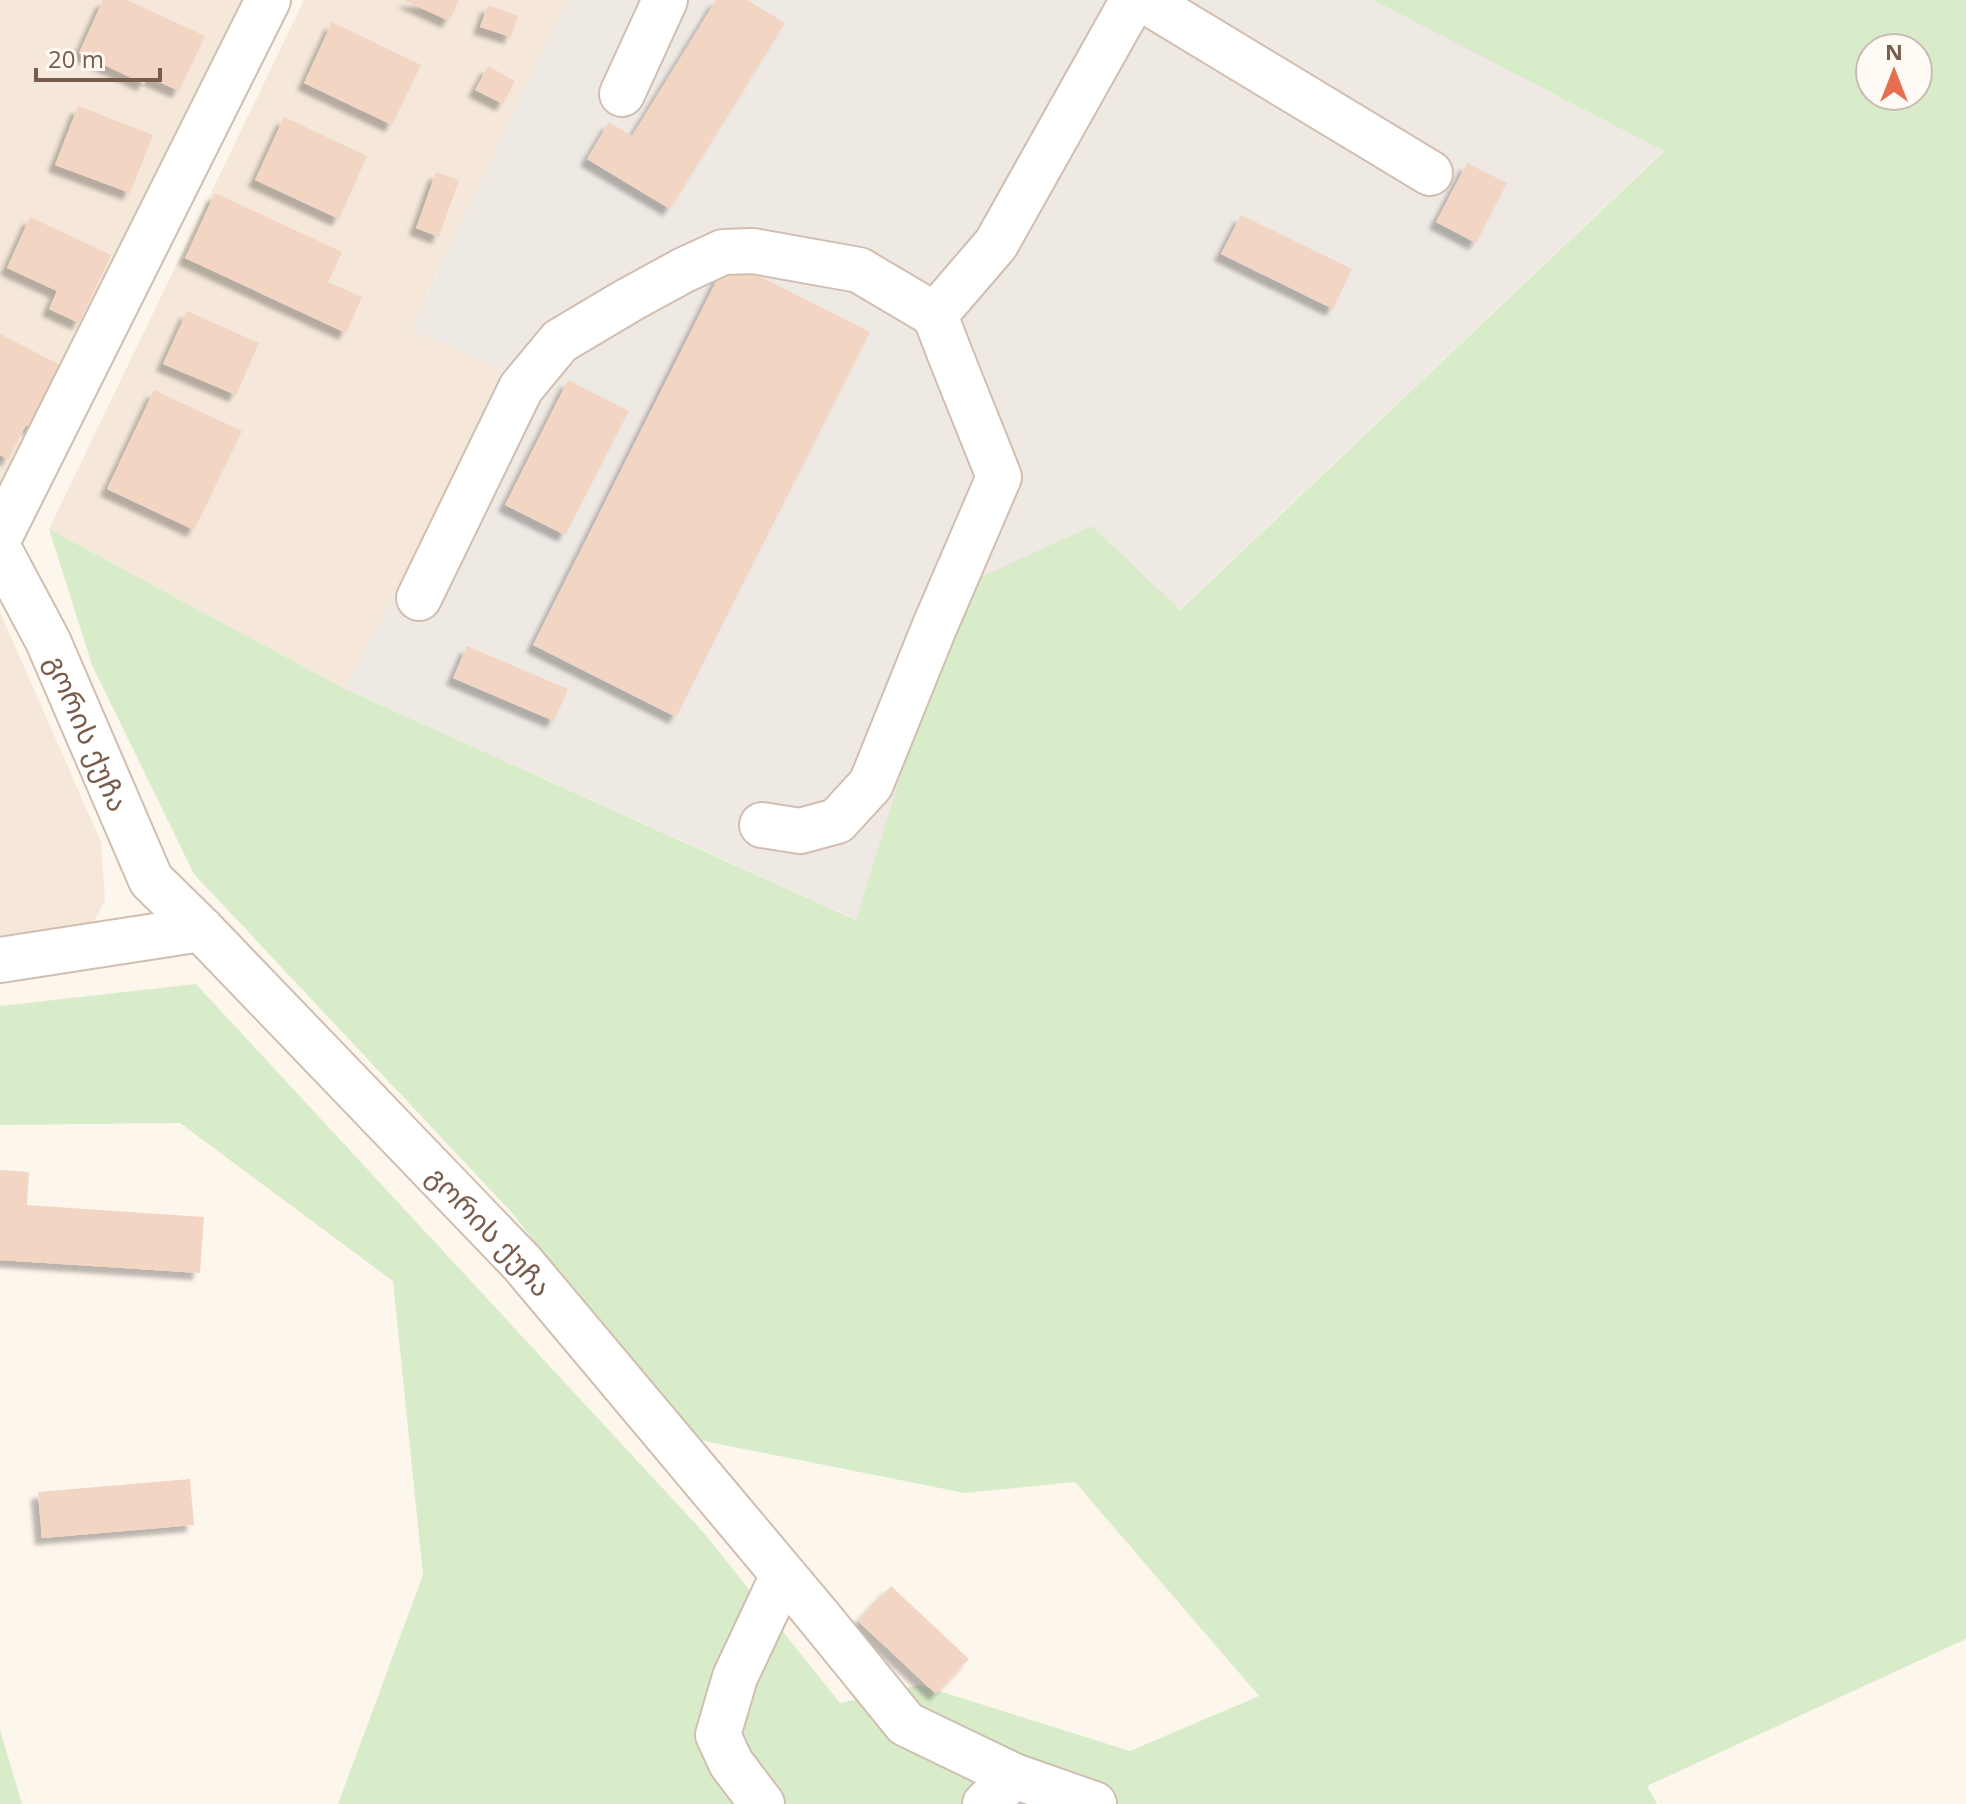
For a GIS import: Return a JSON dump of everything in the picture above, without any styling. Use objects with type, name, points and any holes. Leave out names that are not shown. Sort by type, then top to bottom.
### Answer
[{"type":"street","points":[[0,536],[268,0]]},
{"type":"street","points":[[622,94],[665,0]]},
{"type":"street","points":[[935,315],[996,244],[1133,0]]},
{"type":"street","points":[[1144,0],[1430,173]]},
{"type":"street","points":[[419,598],[521,388],[560,341],[656,285],[723,252],[753,251],[859,270],[935,315],[999,477],[871,784],[837,821],[800,831],[762,825]]},
{"type":"street","name":"გორის ქუჩა","points":[[0,551],[48,641],[151,880],[522,1263],[906,1724],[1000,1790],[1094,1804]]},
{"type":"street","points":[[0,960],[201,929]]},
{"type":"street","points":[[762,1804],[731,1763],[718,1735],[735,1677],[783,1575]]},
{"type":"shaded area","points":[[0,0],[265,0],[0,507]]},
{"type":"shaded area","points":[[304,0],[567,0],[411,328],[510,373],[345,689],[49,529]]},
{"type":"shaded area","points":[[567,0],[1373,0],[1664,150],[1179,610],[959,587],[857,920],[345,689],[510,373],[411,329]]},
{"type":"shaded area","points":[[0,612],[101,842],[105,900],[81,946],[0,956]]},
{"type":"green space","points":[[1373,0],[1966,0],[1966,1639],[1647,1786],[1657,1804],[338,1804],[423,1575],[393,1281],[180,1123],[0,1125],[0,1006],[196,984],[704,1533],[840,1703],[920,1685],[1130,1751],[1259,1696],[1075,1482],[965,1493],[689,1438],[512,1213],[194,874],[92,665],[49,529],[345,689],[856,920],[959,587],[1092,526],[1180,610],[1664,151]]},
{"type":"green space","points":[[0,1730],[22,1804],[0,1804]]},
{"type":"building","points":[[103,0],[127,0],[205,36],[179,91],[148,77],[144,84],[79,53]]},
{"type":"building","points":[[404,0],[459,0],[449,21]]},
{"type":"building","points":[[716,0],[747,0],[785,23],[670,209],[587,159],[609,122],[632,136]]},
{"type":"building","points":[[488,5],[518,16],[511,37],[480,27]]},
{"type":"building","points":[[332,22],[421,65],[392,125],[304,83]]},
{"type":"building","points":[[488,66],[515,81],[503,104],[475,90]]},
{"type":"building","points":[[78,106],[153,135],[130,193],[55,165]]},
{"type":"building","points":[[284,117],[367,156],[339,219],[255,180]]},
{"type":"building","points":[[1467,163],[1507,183],[1476,243],[1436,222]]},
{"type":"building","points":[[436,172],[459,180],[439,237],[416,228]]},
{"type":"building","points":[[215,193],[342,252],[328,282],[362,297],[346,333],[185,258]]},
{"type":"building","points":[[1241,215],[1352,269],[1333,309],[1221,254]]},
{"type":"building","points":[[30,217],[111,255],[79,323],[49,309],[57,291],[7,268]]},
{"type":"building","points":[[727,260],[870,332],[676,717],[533,645]]},
{"type":"building","points":[[187,311],[259,343],[236,395],[163,364]]},
{"type":"building","points":[[0,334],[64,367],[32,429],[26,425],[8,460],[0,455]]},
{"type":"building","points":[[568,380],[629,411],[565,535],[505,505]]},
{"type":"building","points":[[154,390],[242,431],[194,530],[107,489]]},
{"type":"building","points":[[467,646],[568,689],[554,721],[453,678]]},
{"type":"building","points":[[0,1170],[29,1172],[27,1205],[204,1217],[200,1273],[0,1260]]},
{"type":"building","points":[[190,1479],[194,1525],[42,1538],[38,1492]]},
{"type":"building","points":[[891,1586],[969,1659],[936,1694],[858,1621]]}]
